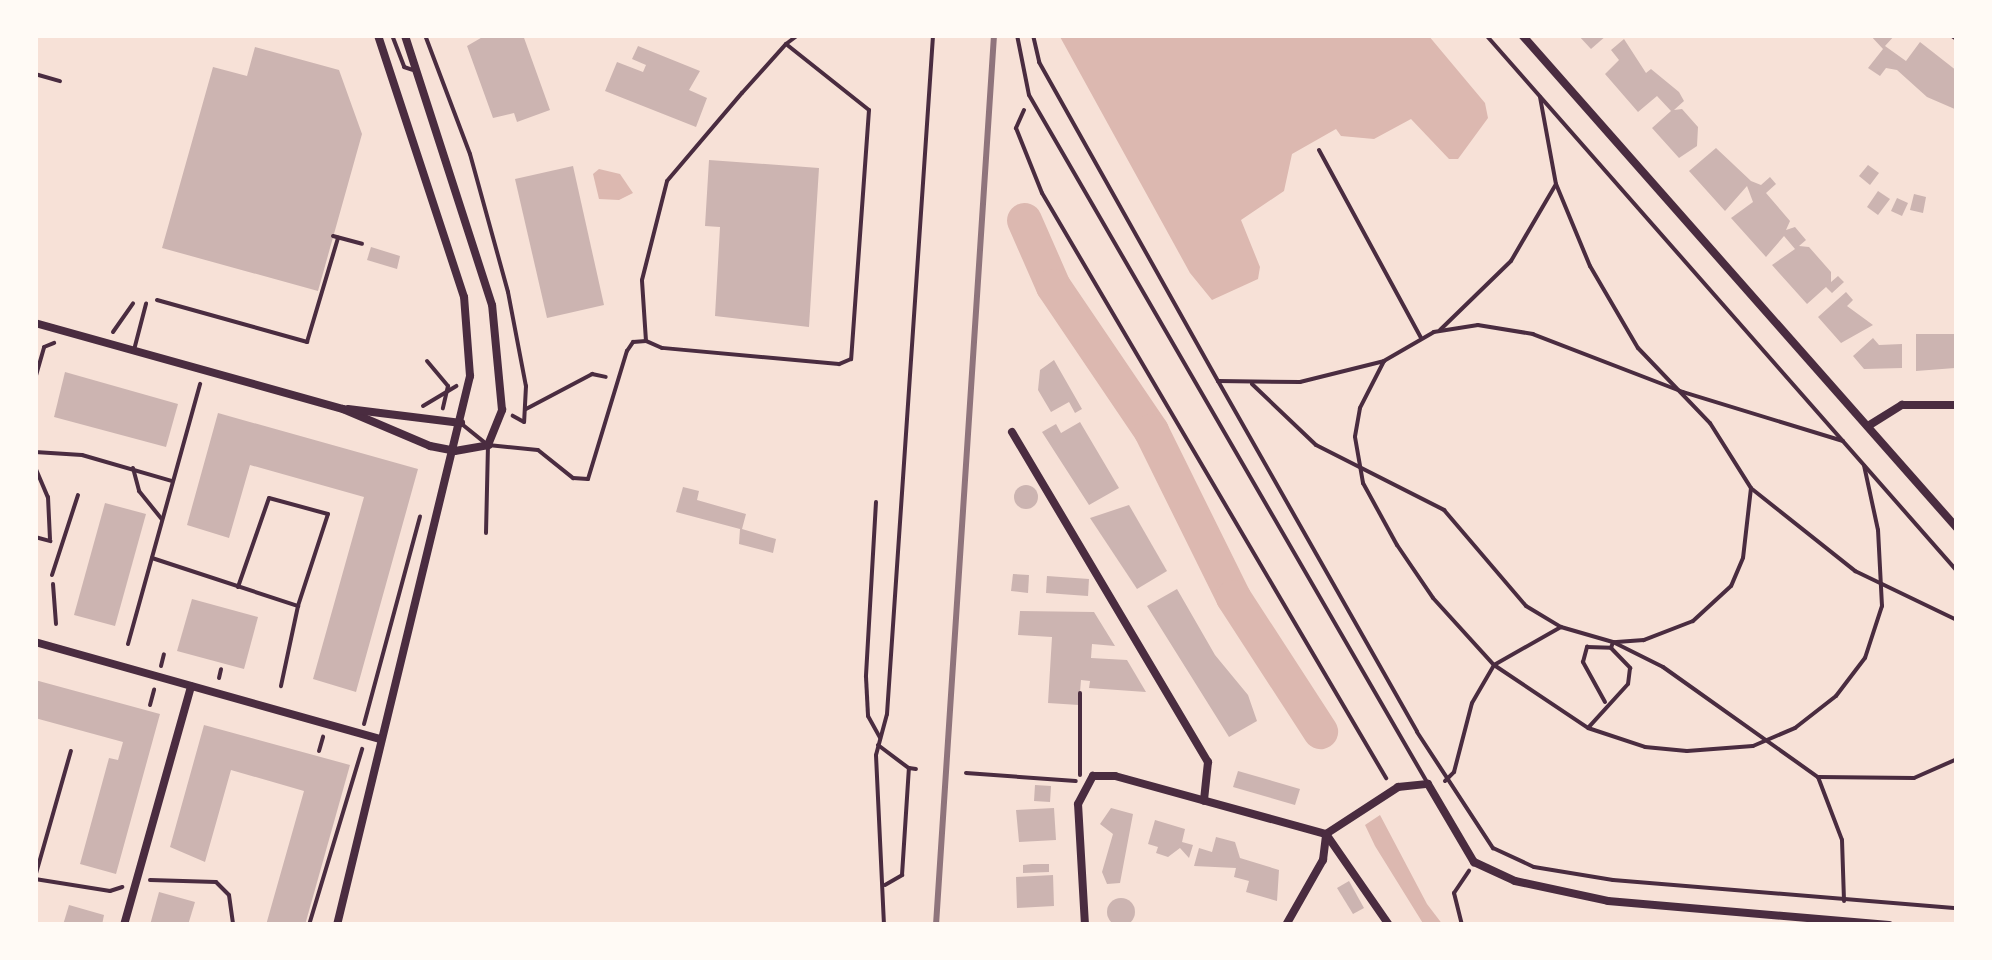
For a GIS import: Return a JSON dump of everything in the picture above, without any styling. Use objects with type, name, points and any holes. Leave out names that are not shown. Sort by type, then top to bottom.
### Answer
[{"type":"street","points":[[336,925],[470,376],[464,297],[378,35]]},
{"type":"street","points":[[35,322],[343,409],[455,450],[488,445],[502,410],[498,339],[469,218],[405,35]]},
{"type":"street","points":[[1522,35],[1957,528]]},
{"type":"street","points":[[1868,426],[1902,405],[1957,405]]},
{"type":"street","points":[[343,409],[370,407],[461,423]]},
{"type":"street","points":[[1012,432],[1208,762],[1204,800]]},
{"type":"street","points":[[35,642],[379,738]]},
{"type":"street","points":[[124,925],[191,686]]},
{"type":"street","points":[[1085,925],[1078,804],[1083,784],[1105,774],[1326,834],[1389,925]]},
{"type":"street","points":[[1286,925],[1324,860],[1326,834],[1398,787],[1428,784],[1474,862],[1515,881],[1608,901],[1888,925]]},
{"type":"lane","points":[[392,35],[404,68],[418,72]]},
{"type":"lane","points":[[646,340],[642,280],[667,181],[798,35]]},
{"type":"lane","points":[[1016,35],[1032,102],[1428,784]]},
{"type":"lane","points":[[461,423],[488,445],[538,450],[573,478],[588,479],[633,342],[646,340],[662,348],[839,364],[851,359],[869,110],[786,44]]},
{"type":"lane","points":[[134,350],[146,304]]},
{"type":"lane","points":[[486,533],[488,445]]},
{"type":"lane","points":[[52,575],[78,496]]},
{"type":"path","points":[[426,35],[470,154],[508,292],[526,408],[524,422],[512,415]]},
{"type":"path","points":[[884,925],[880,742],[933,35]]},
{"type":"path","points":[[1034,35],[1038,62],[1485,841],[1534,867],[1957,908]]},
{"type":"path","points":[[1486,35],[1957,570]]},
{"type":"path","points":[[35,74],[60,81]]},
{"type":"path","points":[[1540,96],[1556,184],[1629,336],[1684,392],[1731,450],[1750,488],[1882,587],[1957,620]]},
{"type":"path","points":[[1032,102],[1016,128],[1042,192],[1183,424],[1382,775],[1398,787]]},
{"type":"path","points":[[1319,150],[1421,338]]},
{"type":"path","points":[[1440,330],[1511,260],[1556,184]]},
{"type":"path","points":[[154,299],[307,342],[336,237],[362,244]]},
{"type":"path","points":[[106,343],[135,301]]},
{"type":"path","points":[[1218,380],[1252,384],[1300,382],[1384,361],[1440,330],[1478,325],[1533,334],[1684,392],[1843,441]]},
{"type":"path","points":[[35,379],[44,347],[53,344],[57,329]]},
{"type":"path","points":[[427,360],[448,386]]},
{"type":"path","points":[[1384,361],[1356,422],[1358,466],[1388,529],[1432,598],[1494,665],[1588,728],[1630,744],[1688,752],[1768,742],[1824,708],[1847,684],[1877,634],[1882,587],[1864,464]]},
{"type":"path","points":[[128,644],[204,370]]},
{"type":"path","points":[[526,408],[592,374],[618,380]]},
{"type":"path","points":[[1252,384],[1295,430],[1444,510],[1511,594],[1561,627],[1612,645],[1698,688],[1818,777],[1898,780],[1930,774],[1957,759]]},
{"type":"path","points":[[412,406],[430,402],[448,386],[458,385]]},
{"type":"path","points":[[444,406],[448,386]]},
{"type":"path","points":[[35,452],[133,468],[173,481]]},
{"type":"path","points":[[133,468],[138,491],[163,519]]},
{"type":"path","points":[[1605,702],[1582,662],[1587,646],[1612,645],[1669,632],[1724,595],[1743,558],[1750,488]]},
{"type":"path","points":[[238,587],[268,498],[328,514],[298,606],[281,686]]},
{"type":"path","points":[[876,502],[866,677],[868,716],[880,742],[912,769],[902,875],[884,885]]},
{"type":"path","points":[[364,719],[422,510]]},
{"type":"path","points":[[35,537],[50,541]]},
{"type":"path","points":[[152,558],[298,606]]},
{"type":"path","points":[[1448,780],[1472,703],[1494,665],[1561,627]]},
{"type":"path","points":[[1588,728],[1605,702],[1624,694],[1630,675],[1626,660],[1612,645]]},
{"type":"path","points":[[161,664],[164,654]]},
{"type":"path","points":[[219,678],[221,670]]},
{"type":"path","points":[[150,704],[154,689]]},
{"type":"path","points":[[966,772],[1083,784],[1080,694]]},
{"type":"path","points":[[319,751],[323,737]]},
{"type":"path","points":[[35,878],[71,751]]},
{"type":"path","points":[[309,925],[354,762],[360,764]]},
{"type":"path","points":[[1818,777],[1842,840],[1843,921]]},
{"type":"path","points":[[1428,784],[1448,780]]},
{"type":"path","points":[[1462,925],[1454,893],[1474,862]]},
{"type":"shaded area","points":[[1059,35],[1428,35],[1485,103],[1488,118],[1458,159],[1449,159],[1411,119],[1374,139],[1341,136],[1336,129],[1292,154],[1284,191],[1241,220],[1260,267],[1258,279],[1212,300],[1190,273]]},
{"type":"shaded area","points":[[599,169],[620,174],[633,193],[619,200],[599,199],[593,174]]},
{"type":"shaded area","points":[[1380,815],[1427,904],[1443,925],[1424,925],[1375,846],[1365,825]]},
{"type":"building","points":[[486,35],[523,35],[550,110],[517,122],[514,113],[493,118],[467,46]]},
{"type":"building","points":[[1578,35],[1607,35],[1591,49]]},
{"type":"building","points":[[1870,35],[1895,35],[1885,46],[1906,61],[1920,42],[1957,71],[1957,110],[1927,97],[1897,70],[1886,68],[1880,76],[1868,68],[1883,49]]},
{"type":"building","points":[[1624,39],[1646,73],[1651,69],[1679,92],[1684,101],[1674,110],[1682,109],[1698,127],[1697,146],[1679,158],[1652,128],[1671,111],[1657,96],[1638,112],[1605,74],[1619,60],[1611,50]]},
{"type":"building","points":[[638,46],[700,71],[689,90],[707,98],[696,127],[605,91],[617,62],[643,72],[646,65],[632,59]]},
{"type":"building","points":[[255,47],[339,70],[362,134],[318,291],[162,248],[213,67],[247,76]]},
{"type":"building","points":[[1716,148],[1751,181],[1761,185],[1770,177],[1776,184],[1766,193],[1790,221],[1786,230],[1795,227],[1806,240],[1799,246],[1809,247],[1831,272],[1831,282],[1838,276],[1844,282],[1832,293],[1826,287],[1807,304],[1772,265],[1795,249],[1784,236],[1766,257],[1731,218],[1753,202],[1747,186],[1725,211],[1689,171]]},
{"type":"building","points":[[709,160],[819,168],[809,327],[715,316],[720,227],[705,226]]},
{"type":"building","points":[[1868,165],[1879,173],[1870,185],[1859,176]]},
{"type":"building","points":[[573,166],[604,305],[547,318],[515,179]]},
{"type":"building","points":[[1878,191],[1890,199],[1878,215],[1867,207]]},
{"type":"building","points":[[1914,194],[1926,197],[1923,213],[1910,210]]},
{"type":"building","points":[[1897,198],[1908,203],[1902,216],[1891,211]]},
{"type":"building","points":[[371,247],[400,256],[397,269],[367,260]]},
{"type":"building","points":[[1846,292],[1853,300],[1847,306],[1873,325],[1841,343],[1818,317]]},
{"type":"building","points":[[1916,334],[1957,334],[1955,368],[1916,371]]},
{"type":"building","points":[[1873,338],[1879,345],[1902,344],[1902,368],[1864,369],[1853,356]]},
{"type":"building","points":[[1054,360],[1082,409],[1075,413],[1069,402],[1051,412],[1038,390],[1040,370]]},
{"type":"building","points":[[65,372],[178,404],[166,447],[54,417]]},
{"type":"building","points":[[218,413],[418,469],[356,692],[313,679],[364,497],[250,465],[229,538],[187,525]]},
{"type":"building","points":[[1080,422],[1119,488],[1089,505],[1042,432],[1056,424],[1061,433]]},
{"type":"building","points":[[1026,485],[1038,497],[1026,509],[1014,497]]},
{"type":"building","points":[[683,487],[699,491],[697,500],[746,514],[742,529],[776,539],[773,553],[739,544],[740,529],[676,512]]},
{"type":"building","points":[[105,503],[146,514],[115,626],[74,615]]},
{"type":"building","points":[[1129,505],[1167,571],[1137,589],[1090,518]]},
{"type":"building","points":[[1013,574],[1029,575],[1028,593],[1011,591]]},
{"type":"building","points":[[1047,576],[1089,579],[1088,596],[1046,593]]},
{"type":"building","points":[[1177,589],[1215,655],[1248,695],[1257,721],[1229,737],[1147,606]]},
{"type":"building","points":[[192,599],[258,617],[244,669],[177,651]]},
{"type":"building","points":[[1020,611],[1094,612],[1115,646],[1092,644],[1091,658],[1127,660],[1146,692],[1089,688],[1090,681],[1081,680],[1079,705],[1048,703],[1052,637],[1018,635]]},
{"type":"building","points":[[35,680],[160,714],[116,874],[80,864],[109,758],[118,760],[123,742],[35,718]]},
{"type":"building","points":[[204,725],[350,765],[305,925],[266,925],[304,791],[231,770],[205,862],[170,847]]},
{"type":"building","points":[[1238,771],[1300,789],[1295,805],[1233,787]]},
{"type":"building","points":[[1035,785],[1051,786],[1050,802],[1034,801]]},
{"type":"building","points":[[1054,808],[1056,840],[1019,842],[1016,810]]},
{"type":"building","points":[[1111,808],[1133,814],[1120,883],[1107,884],[1102,872],[1113,834],[1100,824]]},
{"type":"building","points":[[1155,820],[1185,829],[1182,842],[1193,845],[1189,858],[1180,848],[1168,857],[1156,853],[1158,847],[1148,844]]},
{"type":"building","points":[[1216,837],[1235,842],[1240,858],[1279,870],[1277,901],[1246,892],[1249,881],[1234,877],[1236,868],[1194,866],[1199,848],[1212,852]]},
{"type":"building","points":[[1049,864],[1049,872],[1023,873],[1023,865]]},
{"type":"building","points":[[1053,875],[1054,906],[1017,908],[1016,877]]},
{"type":"building","points":[[1349,881],[1364,908],[1353,914],[1337,888]]},
{"type":"building","points":[[159,892],[195,902],[188,925],[150,925]]},
{"type":"building","points":[[1121,898],[1131,902],[1135,912],[1131,922],[1121,926],[1111,922],[1107,912],[1111,902]]},
{"type":"building","points":[[69,905],[104,915],[102,925],[63,925]]},
{"type":"waterway","points":[[1024,220],[1053,286],[1151,431],[1233,597],[1320,731]]},
{"type":"railway","points":[[936,925],[994,35]]}]
